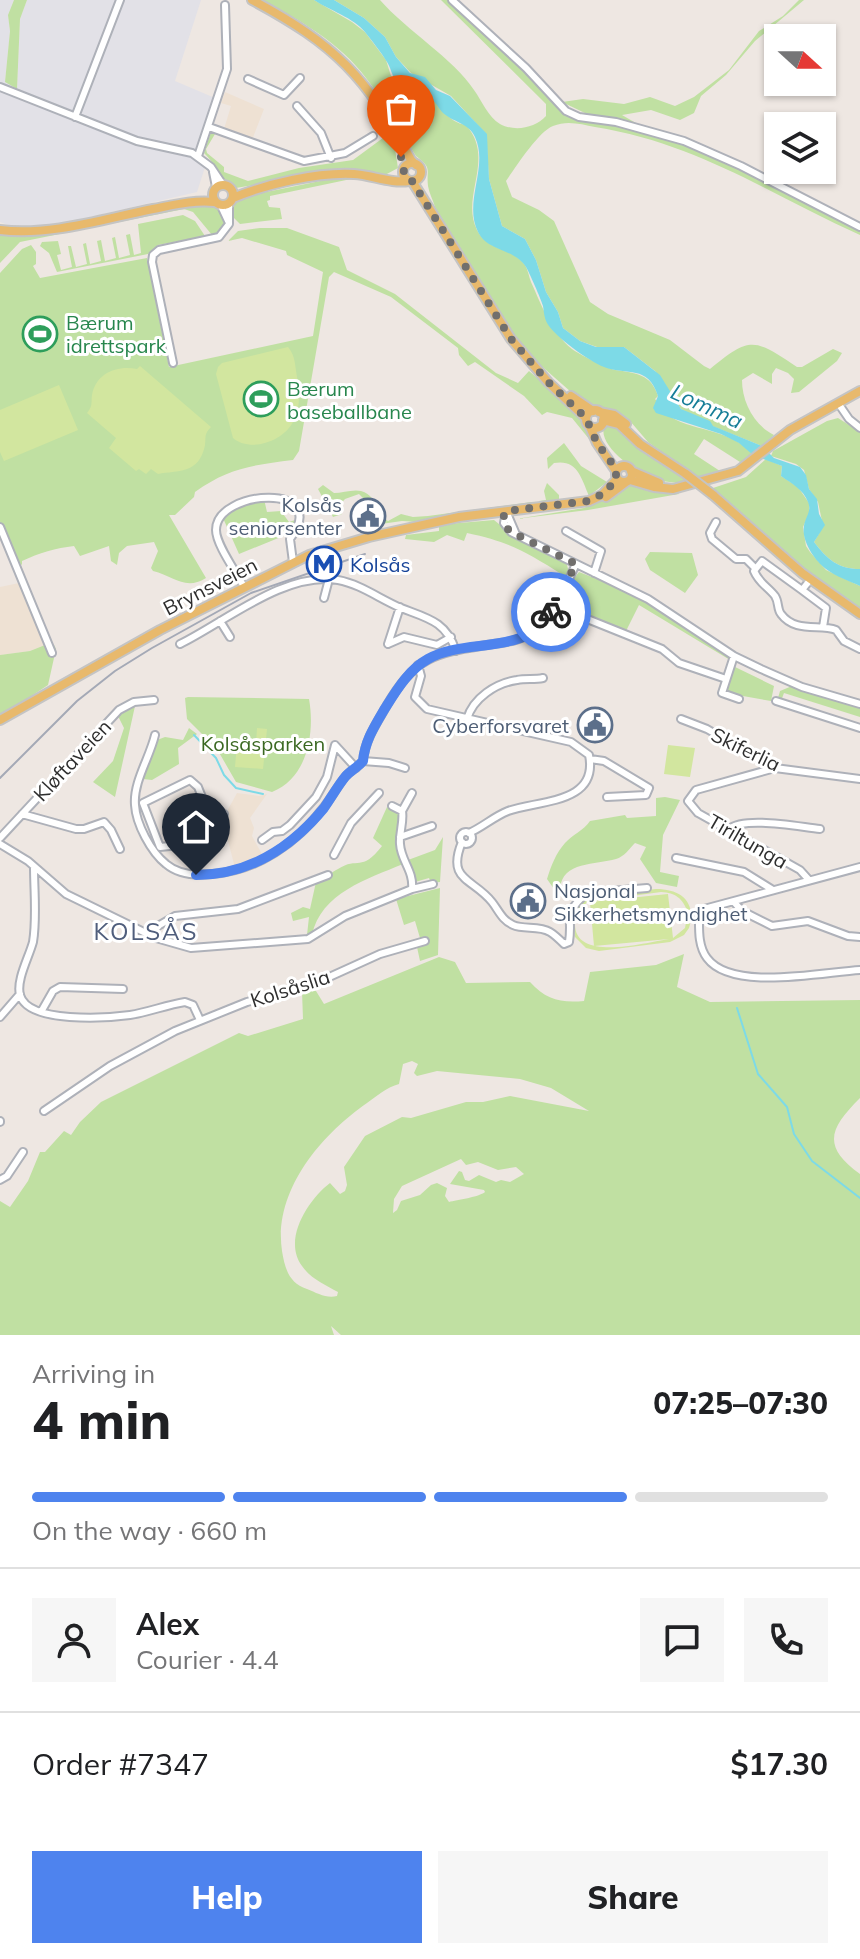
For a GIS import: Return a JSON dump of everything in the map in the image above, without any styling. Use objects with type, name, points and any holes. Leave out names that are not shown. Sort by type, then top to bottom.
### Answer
[{"type":"main road","points":[[252,0],[301,28],[336,54],[373,95],[416,165],[431,213]]},
{"type":"main road","points":[[395,132],[404,170],[410,181],[503,329],[525,356],[595,419],[619,424],[713,495],[810,580],[860,614]]},
{"type":"main road","points":[[379,178],[404,170],[409,164],[416,165]]},
{"type":"main road","points":[[0,230],[61,228],[334,174],[393,181],[410,181],[420,175]]},
{"type":"main road","points":[[595,419],[597,443],[624,475],[664,489],[691,485],[746,466],[771,445],[814,417],[860,393]]},
{"type":"main road","name":"Brynsveien","points":[[0,720],[160,630],[293,562],[369,537],[452,520],[589,501],[604,493],[624,475]]},
{"type":"street","points":[[75,117],[120,0]]},
{"type":"street","points":[[452,0],[566,111],[579,117],[616,122],[684,141],[741,166],[860,227]]},
{"type":"street","points":[[198,156],[227,69],[225,5]]},
{"type":"street","points":[[248,79],[284,95],[300,78]]},
{"type":"street","points":[[0,87],[137,141],[198,156],[212,169],[229,222],[226,230],[219,237],[159,250],[153,255],[173,363]]},
{"type":"street","points":[[297,106],[321,133],[331,158]]},
{"type":"street","points":[[209,127],[298,161],[331,158],[352,150],[373,136]]},
{"type":"street","points":[[839,405],[860,428]]},
{"type":"street","points":[[244,587],[216,530],[221,517],[238,505],[270,496],[284,500],[295,508],[300,521],[290,539],[293,562]]},
{"type":"street","points":[[506,514],[507,528],[518,535],[655,603],[734,656],[787,681],[860,704]]},
{"type":"street","points":[[716,522],[710,533],[712,539],[736,559],[746,559],[755,568],[756,576],[777,598],[779,613],[809,628],[836,630],[844,641],[860,649]]},
{"type":"street","points":[[0,527],[52,653]]},
{"type":"street","points":[[566,531],[601,551],[594,573]]},
{"type":"street","points":[[755,568],[762,561],[826,608],[823,627]]},
{"type":"street","points":[[155,735],[137,788],[135,806],[139,823],[162,860],[172,868],[191,875],[226,873],[257,863],[287,843],[322,810],[343,780],[363,761],[364,747],[370,735],[398,688],[418,665],[437,654],[521,639],[542,625],[576,564]]},
{"type":"street","points":[[180,644],[286,588],[329,579],[347,582],[444,627],[456,651]]},
{"type":"street","points":[[324,598],[329,579]]},
{"type":"street","points":[[802,590],[810,580]]},
{"type":"street","points":[[555,606],[662,649],[679,663],[726,679]]},
{"type":"street","points":[[400,607],[388,644],[404,637],[439,645],[451,637]]},
{"type":"street","points":[[220,621],[230,637]]},
{"type":"street","points":[[734,656],[723,694],[739,699]]},
{"type":"street","points":[[418,665],[421,676],[415,693],[417,702],[434,711],[571,742],[585,750],[590,759],[589,776],[578,791],[551,802],[504,813],[472,833],[461,835],[462,845],[456,862],[462,876],[492,901],[504,920],[523,928],[547,930],[564,944],[570,938],[570,912],[587,893],[647,888]]},
{"type":"street","points":[[467,719],[482,696],[497,686],[514,680],[543,678]]},
{"type":"street","name":"Kløftaveien","points":[[0,841],[119,710],[134,702],[154,700]]},
{"type":"street","points":[[776,701],[860,728]]},
{"type":"street","name":"Skiferlia","points":[[681,719],[707,729],[775,768],[860,779]]},
{"type":"street","points":[[262,840],[290,825],[316,797],[327,777],[335,745],[356,768]]},
{"type":"street","points":[[590,759],[604,761],[649,788],[646,795],[607,797]]},
{"type":"street","points":[[363,761],[384,762],[405,768]]},
{"type":"street","name":"Tiriltunga","points":[[775,768],[696,790],[688,801],[693,809],[800,870],[809,880]]},
{"type":"street","points":[[135,806],[190,780],[198,787],[204,802],[224,814],[224,821],[208,842],[164,848],[158,844],[143,803]]},
{"type":"street","points":[[334,855],[351,823],[379,793]]},
{"type":"street","points":[[412,793],[402,811],[400,837],[402,855],[412,873],[412,889]]},
{"type":"street","points":[[392,806],[402,811]]},
{"type":"street","points":[[22,814],[76,829],[104,822],[120,849]]},
{"type":"street","points":[[729,829],[738,823],[820,829]]},
{"type":"street","points":[[400,837],[432,826]]},
{"type":"street","points":[[0,841],[66,894],[170,944],[191,948],[300,941],[314,937],[345,916],[412,889],[433,884]]},
{"type":"street","points":[[676,858],[734,868],[773,890]]},
{"type":"street","points":[[0,1017],[20,994],[34,933],[34,867]]},
{"type":"street","points":[[860,876],[857,868],[704,909],[699,915],[699,939],[703,952],[711,963],[726,971],[773,978],[860,970]]},
{"type":"street","points":[[146,933],[175,916],[238,909],[328,875]]},
{"type":"street","points":[[734,902],[751,916],[772,926],[808,921],[848,936],[860,937]]},
{"type":"street","name":"Kolsåslia","points":[[44,1111],[135,1051],[200,1020],[247,1002],[316,983],[380,954],[425,941]]},
{"type":"street","points":[[41,1012],[53,991],[60,987],[123,989]]},
{"type":"street","points":[[20,994],[28,1006],[41,1012],[76,1017],[115,1016],[185,1002],[193,1005],[200,1020]]},
{"type":"street","points":[[0,1180],[13,1169],[23,1152]]},
{"type":"shaded area","points":[[0,0],[14,0],[8,15],[10,31],[5,82],[17,89],[20,19],[27,0],[201,0],[175,81],[215,98],[195,157],[205,167],[197,192],[47,227],[14,227],[0,222]]},
{"type":"shaded area","points":[[225,92],[264,109],[252,140],[224,129],[231,106],[221,103]]},
{"type":"shaded area","points":[[19,583],[45,645],[30,651],[0,655],[0,587]]},
{"type":"shaded area","points":[[237,793],[267,794],[250,818],[254,828],[252,836],[263,856],[235,868],[224,825],[228,817],[226,813]]},
{"type":"green space","points":[[14,0],[27,0],[20,19],[17,89],[5,82],[10,31],[8,15]]},
{"type":"green space","points":[[263,0],[314,0],[352,22],[365,32],[386,60],[391,76],[426,95],[450,118],[466,125],[478,151],[472,204],[477,230],[487,242],[520,259],[525,265],[558,335],[575,351],[599,364],[647,379],[658,396],[655,399],[676,420],[733,439],[753,455],[740,462],[704,439],[694,454],[723,473],[701,480],[648,442],[630,421],[616,411],[595,407],[571,392],[538,363],[514,336],[435,207],[427,167],[416,156],[366,78],[332,43]]},
{"type":"green space","points":[[334,0],[380,0],[455,67],[500,124],[524,128],[546,116],[546,104],[441,0],[449,0],[564,112],[673,139],[860,229],[860,235],[700,157],[632,135],[579,124],[564,123],[547,130],[506,181],[512,197],[554,221],[590,302],[608,314],[670,340],[704,366],[710,369],[734,351],[752,345],[771,350],[797,367],[833,349],[842,353],[837,361],[799,392],[791,393],[794,379],[776,368],[772,374],[772,384],[753,373],[742,380],[750,412],[774,435],[762,446],[712,426],[681,409],[655,371],[624,347],[597,347],[580,341],[563,328],[525,239],[502,226],[489,179],[486,134],[451,96],[411,73],[396,57],[385,37],[364,18]]},
{"type":"green space","points":[[799,0],[804,0],[775,24],[770,24]]},
{"type":"green space","points":[[764,28],[764,33],[726,75],[701,96],[694,113],[680,120],[651,110],[622,115],[641,126],[589,115],[562,102],[583,99],[624,104],[650,97],[675,106],[694,97],[729,70]]},
{"type":"green space","points":[[211,132],[215,134],[206,149],[207,153],[224,167],[224,172],[248,181],[299,168],[353,160],[387,135],[395,149],[398,168],[385,175],[340,170],[236,188],[226,182],[204,153]]},
{"type":"green space","points":[[340,177],[351,179],[270,196],[267,201],[269,207],[280,208],[282,219],[240,224],[232,216],[231,207],[237,198]]},
{"type":"green space","points":[[215,204],[222,213],[224,225],[212,235],[193,212],[184,209],[20,242],[0,263],[0,234],[53,233],[188,207]]},
{"type":"green space","points":[[183,215],[195,221],[205,236],[158,245],[148,254],[57,272],[49,253],[40,246],[42,242],[58,241],[61,254],[57,255],[61,270],[72,267],[68,246],[71,246],[76,267],[87,264],[83,244],[86,243],[90,264],[101,261],[97,241],[101,240],[105,261],[116,258],[112,238],[115,237],[119,258],[130,255],[126,235],[130,234],[134,255],[141,253],[138,224]]},
{"type":"green space","points":[[287,228],[339,247],[347,270],[395,294],[496,373],[518,383],[529,371],[574,410],[590,435],[589,439],[572,418],[547,412],[542,415],[524,396],[475,362],[468,366],[459,355],[458,348],[391,297],[334,272],[329,277],[299,451],[293,460],[230,473],[195,492],[194,497],[175,515],[169,515],[206,578],[186,583],[153,571],[151,568],[158,551],[154,542],[127,546],[119,553],[117,565],[111,561],[109,546],[80,556],[74,546],[35,556],[22,561],[22,565],[17,561],[0,522],[0,273],[22,249],[31,245],[36,252],[36,264],[33,266],[40,278],[147,258],[169,367],[313,336],[323,272],[287,255],[286,251],[242,238],[228,241],[238,231]]},
{"type":"green space","name":"Bærum baseballbane","points":[[288,347],[294,358],[299,390],[298,409],[293,422],[282,435],[266,443],[240,442],[233,438],[216,374],[218,367],[222,363]]},
{"type":"green space","points":[[140,366],[211,427],[206,433],[202,455],[193,466],[158,474],[151,469],[146,474],[139,469],[136,471],[109,448],[116,438],[87,413],[94,387],[103,376],[122,368],[137,369]]},
{"type":"green space","name":"Bærum idrettspark","points":[[59,385],[78,430],[4,461],[0,452],[0,410]]},
{"type":"green space","points":[[838,418],[860,432],[860,569],[834,562],[814,542],[822,521],[818,502],[809,489],[804,470],[771,456],[773,451]]},
{"type":"green space","points":[[613,424],[652,457],[690,482],[657,479],[628,464],[612,450],[604,434],[604,427]]},
{"type":"green space","points":[[564,443],[581,466],[607,482],[589,496],[573,467],[562,462],[554,463],[548,469],[547,458]]},
{"type":"green space","points":[[766,459],[782,466],[781,476],[798,487],[809,503],[809,514],[803,527],[806,546],[826,570],[860,586],[860,610],[798,566],[713,488],[746,477]]},
{"type":"green space","points":[[547,483],[559,495],[559,502],[539,505],[539,501],[532,502],[532,507],[381,524],[376,506],[371,506],[359,494],[345,499],[338,507],[342,514],[333,517],[318,489],[323,485],[334,493],[355,490],[366,493],[388,521],[401,514],[428,516],[546,500],[544,491]]},
{"type":"green space","points":[[632,484],[679,494],[516,519],[584,508]]},
{"type":"green space","points":[[264,499],[267,512],[281,511],[289,522],[298,519],[298,530],[239,554],[223,518],[237,507]]},
{"type":"green space","points":[[494,520],[516,538],[566,562],[569,572],[561,587],[557,589],[563,575],[528,554],[495,540],[467,533],[464,541],[447,535],[434,542],[405,539],[406,535],[439,531],[439,527],[448,524]]},
{"type":"green space","points":[[650,552],[692,553],[698,575],[685,593],[650,570],[645,559]]},
{"type":"green space","points":[[579,572],[615,586],[659,610],[730,657],[730,660],[639,605],[625,633],[571,611],[582,589],[572,581]]},
{"type":"green space","points":[[45,645],[50,655],[54,653],[54,645],[56,649],[48,685],[0,717],[0,655],[30,651]]},
{"type":"green space","points":[[733,666],[774,686],[771,701],[726,693]]},
{"type":"green space","points":[[792,686],[860,706],[860,717],[784,693],[781,701],[778,698],[780,691]]},
{"type":"green space","name":"Kolsåsparken","points":[[185,698],[309,699],[309,739],[306,753],[294,776],[272,792],[236,782],[217,749],[187,719]]},
{"type":"green space","points":[[135,706],[115,797],[93,782],[113,761],[124,728],[118,716]]},
{"type":"green space","points":[[189,728],[197,734],[178,748],[179,764],[152,780],[143,779],[157,740],[165,737],[183,740]]},
{"type":"green space","points":[[257,728],[267,729],[263,769],[235,767],[237,743],[256,745]]},
{"type":"green space","points":[[668,745],[695,748],[690,777],[664,774]]},
{"type":"green space","points":[[656,798],[680,800],[663,835],[660,872],[679,876],[677,887],[656,883],[640,859],[646,847],[635,843],[619,858],[573,869],[562,880],[560,889],[554,889],[547,879],[556,855],[590,821],[625,815],[627,818],[656,816]]},
{"type":"green space","points":[[387,807],[399,812],[396,846],[403,864],[347,889],[325,908],[312,935],[307,935],[309,917],[293,921],[291,913],[303,907],[310,909],[316,882],[345,865],[364,862],[375,854],[382,846],[373,838]]},
{"type":"green space","points":[[443,837],[440,882],[431,883],[429,878],[415,882],[408,860],[435,850]]},
{"type":"green space","points":[[440,888],[438,955],[420,961],[417,947],[428,943],[427,938],[420,938],[415,921],[404,925],[396,899]]},
{"type":"green space","points":[[656,889],[673,891],[689,904],[689,928],[684,935],[670,942],[599,951],[586,948],[575,937],[572,914],[587,897]],"holes":[[[661,892],[671,894],[678,897],[688,912],[685,928],[673,938],[668,894],[590,902],[594,946],[582,940],[576,931],[576,915],[587,902]],[[669,939],[625,946],[596,946]]]},
{"type":"green space","points":[[684,954],[677,987],[710,1002],[860,1000],[860,1098],[842,1119],[834,1137],[839,1155],[860,1174],[860,1335],[341,1335],[331,1326],[334,1335],[0,1335],[0,1201],[10,1207],[28,1181],[40,1152],[45,1152],[64,1131],[71,1135],[101,1102],[239,1033],[248,1036],[303,1019],[302,991],[307,989],[316,991],[324,1004],[439,957],[455,962],[466,983],[530,982],[554,999],[584,1001],[590,972],[656,965]],"holes":[[[412,1061],[418,1064],[414,1073],[417,1076],[437,1071],[520,1079],[551,1088],[589,1111],[510,1096],[466,1102],[411,1118],[402,1117],[365,1136],[344,1167],[345,1191],[340,1194],[330,1183],[307,1209],[297,1232],[295,1244],[302,1266],[313,1278],[338,1292],[337,1296],[326,1296],[301,1286],[289,1274],[282,1251],[281,1229],[293,1186],[304,1166],[333,1131],[378,1095],[399,1084],[403,1064]],[[461,1159],[466,1165],[478,1162],[498,1170],[516,1167],[524,1174],[510,1182],[496,1182],[479,1175],[469,1181],[459,1171],[450,1184],[485,1192],[449,1202],[445,1196],[447,1188],[437,1183],[420,1195],[401,1201],[393,1213],[394,1199],[402,1186]]]},
{"type":"water","points":[[314,0],[334,0],[364,18],[385,37],[410,73],[425,77],[436,90],[450,96],[487,134],[489,179],[502,226],[525,239],[563,328],[580,341],[596,347],[624,347],[660,375],[681,409],[762,446],[774,458],[800,467],[817,499],[819,514],[825,525],[814,542],[834,562],[860,569],[860,586],[830,572],[813,556],[804,532],[808,502],[800,490],[781,476],[782,466],[753,455],[721,434],[656,413],[653,408],[658,396],[649,379],[598,364],[551,329],[526,267],[515,256],[488,243],[478,232],[473,209],[479,148],[472,132],[442,112],[430,98],[398,83],[382,54],[360,27]]},
{"type":"waterway","points":[[194,735],[216,758],[224,775],[236,788],[263,794]]},
{"type":"waterway","points":[[737,1008],[758,1074],[787,1107],[794,1134],[812,1161],[860,1198]]},
{"type":"railway","points":[[0,778],[77,701],[115,671],[152,648],[251,593],[365,554]]},
{"type":"way so far","points":[[401,157],[405,177],[412,181],[503,329],[548,382],[586,418],[593,436],[616,471],[617,479],[596,499],[506,511],[503,516],[511,532],[576,564],[551,612]]},
{"type":"place","name":"Bærum idrettspark","points":[[40,334]]},
{"type":"place","name":"Bærum baseballbane","points":[[261,399]]},
{"type":"place","name":"Kolsås seniorsenter","points":[[368,516]]},
{"type":"place","name":"Kolsås","points":[[324,564]]},
{"type":"place","name":"Cyberforsvaret","points":[[595,725]]},
{"type":"place","name":"Nasjonal Sikkerhetsmyndighet","points":[[528,901]]},
{"type":"district","name":"KOLSÅS","points":[[146,931]]},
{"type":"route","points":[[196,875],[226,873],[257,863],[299,833],[322,810],[349,772],[363,761],[364,747],[370,735],[398,688],[418,665],[437,654],[521,639],[542,625],[551,612]]},
{"type":"water label","name":"Lomma","points":[[707,406]]}]
